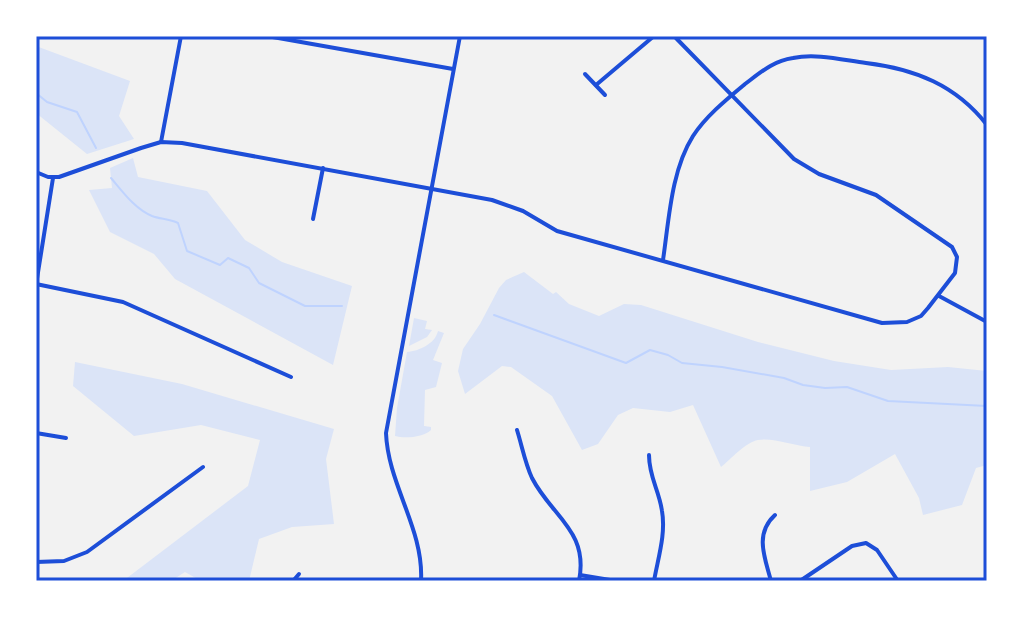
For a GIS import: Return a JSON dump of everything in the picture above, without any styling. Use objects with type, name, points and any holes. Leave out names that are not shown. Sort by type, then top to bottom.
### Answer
[{"type":"street","points":[[161,142],[181,36]]},
{"type":"street","points":[[267,36],[453,69]]},
{"type":"street","points":[[421,581],[422,562],[418,542],[391,467],[386,433],[460,36]]},
{"type":"street","points":[[596,85],[654,36]]},
{"type":"street","points":[[36,172],[53,178],[161,142],[195,145],[508,204],[557,231],[882,323],[896,324],[921,316],[939,296],[958,266],[952,247],[876,195],[819,174],[794,159],[674,36]]},
{"type":"street","points":[[663,260],[679,168],[685,151],[694,135],[730,96],[771,64],[795,57],[821,57],[911,71],[956,94],[987,125]]},
{"type":"street","points":[[585,74],[605,95]]},
{"type":"street","points":[[313,219],[323,168]]},
{"type":"street","points":[[53,178],[36,284],[123,302],[291,377]]},
{"type":"street","points":[[939,296],[987,322]]},
{"type":"street","points":[[517,430],[533,480],[577,540],[581,553],[580,578],[616,581]]},
{"type":"street","points":[[36,433],[66,438]]},
{"type":"street","points":[[649,455],[652,484],[660,502],[663,528],[654,581]]},
{"type":"street","points":[[36,562],[64,561],[87,552],[203,467]]},
{"type":"street","points":[[771,581],[762,534],[767,522],[775,515]]},
{"type":"street","points":[[800,581],[852,546],[866,543],[877,550],[898,581]]},
{"type":"street","points":[[293,581],[299,574]]},
{"type":"shaded area","points":[[36,46],[130,81],[119,116],[134,139],[87,154],[36,113]]},
{"type":"shaded area","points":[[133,158],[138,177],[207,191],[245,240],[282,262],[352,286],[333,365],[175,279],[154,254],[110,232],[89,190],[112,188],[110,168]]},
{"type":"shaded area","points":[[524,272],[569,304],[599,316],[624,304],[641,305],[758,342],[834,361],[891,370],[948,367],[987,371],[987,465],[976,468],[962,505],[923,515],[919,498],[895,454],[847,482],[810,491],[810,447],[770,440],[753,441],[721,467],[693,405],[670,412],[633,408],[618,415],[598,444],[582,450],[552,396],[511,367],[502,366],[465,394],[458,371],[463,349],[499,288],[506,280]]},
{"type":"shaded area","points":[[414,318],[427,321],[425,329],[432,330],[427,337],[409,346]]},
{"type":"shaded area","points":[[438,331],[444,333],[433,360],[442,363],[436,387],[425,390],[424,426],[431,427],[431,430],[414,437],[395,436],[407,352],[426,346],[434,340]]},
{"type":"shaded area","points":[[75,362],[182,384],[334,429],[326,459],[334,524],[292,527],[259,539],[249,581],[201,581],[185,572],[171,581],[123,581],[248,486],[260,440],[201,425],[134,436],[73,386]]},
{"type":"waterway","points":[[36,93],[47,102],[77,112],[96,148]]},
{"type":"waterway","points":[[111,178],[140,209],[152,216],[178,223],[187,251],[220,265],[228,258],[249,268],[259,283],[305,306],[342,306]]},
{"type":"waterway","points":[[494,315],[626,363],[650,350],[682,363],[784,378],[803,385],[847,387],[888,401],[987,406]]}]
